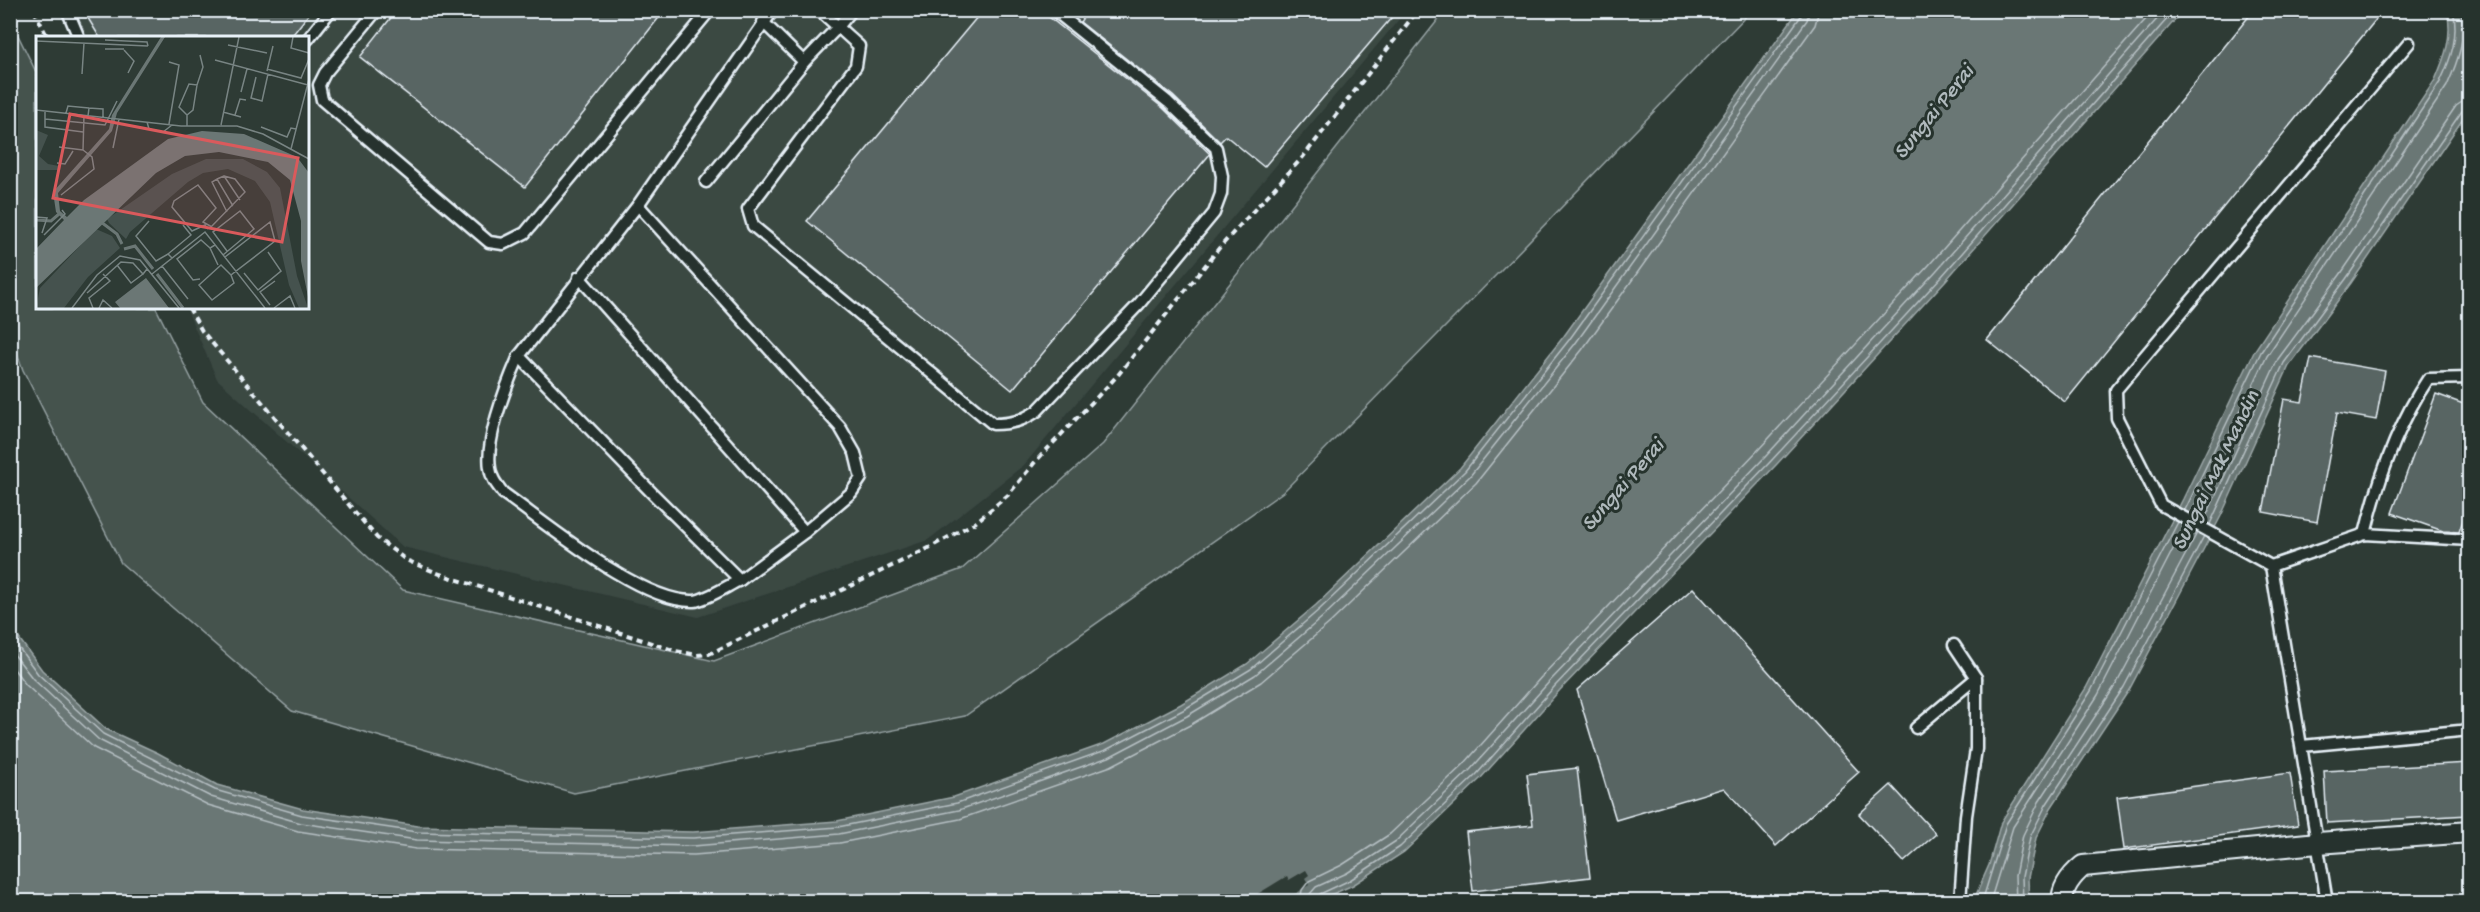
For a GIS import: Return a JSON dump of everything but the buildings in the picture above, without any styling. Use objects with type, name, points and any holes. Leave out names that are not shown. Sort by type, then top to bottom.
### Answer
[{"type":"street","points":[[2062,902],[2062,896],[2071,876],[2083,866],[2318,843],[2469,832]]},
{"type":"lane","points":[[70,10],[69,14],[78,36]]},
{"type":"lane","points":[[309,38],[331,10]]},
{"type":"lane","points":[[377,10],[318,84],[322,100],[489,242],[503,244],[525,233],[710,10]]},
{"type":"lane","points":[[638,205],[840,427],[855,453],[861,478],[851,493],[805,532],[740,580],[697,601],[664,596],[612,572],[503,493],[493,480],[489,449],[506,385],[519,356],[638,205],[773,10]]},
{"type":"lane","points":[[819,10],[859,46],[856,66],[748,209],[749,218],[753,226],[993,424],[1009,424],[1023,420],[1036,411],[1139,304],[1214,213],[1221,194],[1222,176],[1216,148],[1168,102],[1054,10]]},
{"type":"lane","points":[[706,182],[804,62],[852,10]]},
{"type":"lane","points":[[763,22],[804,62]]},
{"type":"lane","points":[[2409,43],[2116,390],[2117,418],[2161,505],[2271,566],[2365,534],[2469,540]]},
{"type":"lane","points":[[579,277],[805,532]]},
{"type":"lane","points":[[519,356],[740,580]]},
{"type":"lane","points":[[2365,534],[2374,496],[2411,404],[2428,379],[2469,378]]},
{"type":"lane","points":[[2271,566],[2327,902]]},
{"type":"lane","points":[[1954,645],[1976,678],[1976,750],[1966,816],[1960,902]]},
{"type":"lane","points":[[1916,728],[1976,678]]},
{"type":"lane","points":[[2302,746],[2469,730]]},
{"type":"path","points":[[34,10],[47,36]]},
{"type":"shaded area","points":[[59,11],[1406,11],[1024,465],[928,540],[698,617],[403,547],[217,379],[186,309],[309,309],[309,36],[70,36]]},
{"type":"shaded area","points":[[1445,11],[1751,11],[1283,492],[965,716],[574,793],[292,711],[121,563],[23,370],[11,336],[11,21],[36,72],[36,309],[156,309],[203,402],[403,590],[714,661],[962,569],[1103,444]]},
{"type":"water","name":"Sungai Perai","points":[[1798,11],[2183,11],[1946,280],[1776,465],[1560,690],[1480,779],[1404,852],[1353,885],[1317,901],[11,901],[10,626],[42,670],[106,729],[158,753],[217,785],[303,809],[418,826],[693,832],[837,821],[954,797],[1104,744],[1181,704],[1247,664],[1316,605],[1460,468],[1564,336]]},
{"type":"water","name":"Sungai Mak Mandin","points":[[2447,11],[2469,11],[2469,110],[2351,283],[2289,366],[2221,516],[2129,690],[2051,808],[2036,838],[2028,878],[2029,901],[1976,901],[1976,895],[1989,865],[2001,822],[2086,688],[2183,499],[2255,350],[2435,80],[2447,46],[2449,20]]},
{"type":"pier","points":[[1306,870],[1309,875],[1305,878],[1309,885],[1289,898],[1291,901],[1246,901],[1287,876],[1289,880]]}]
